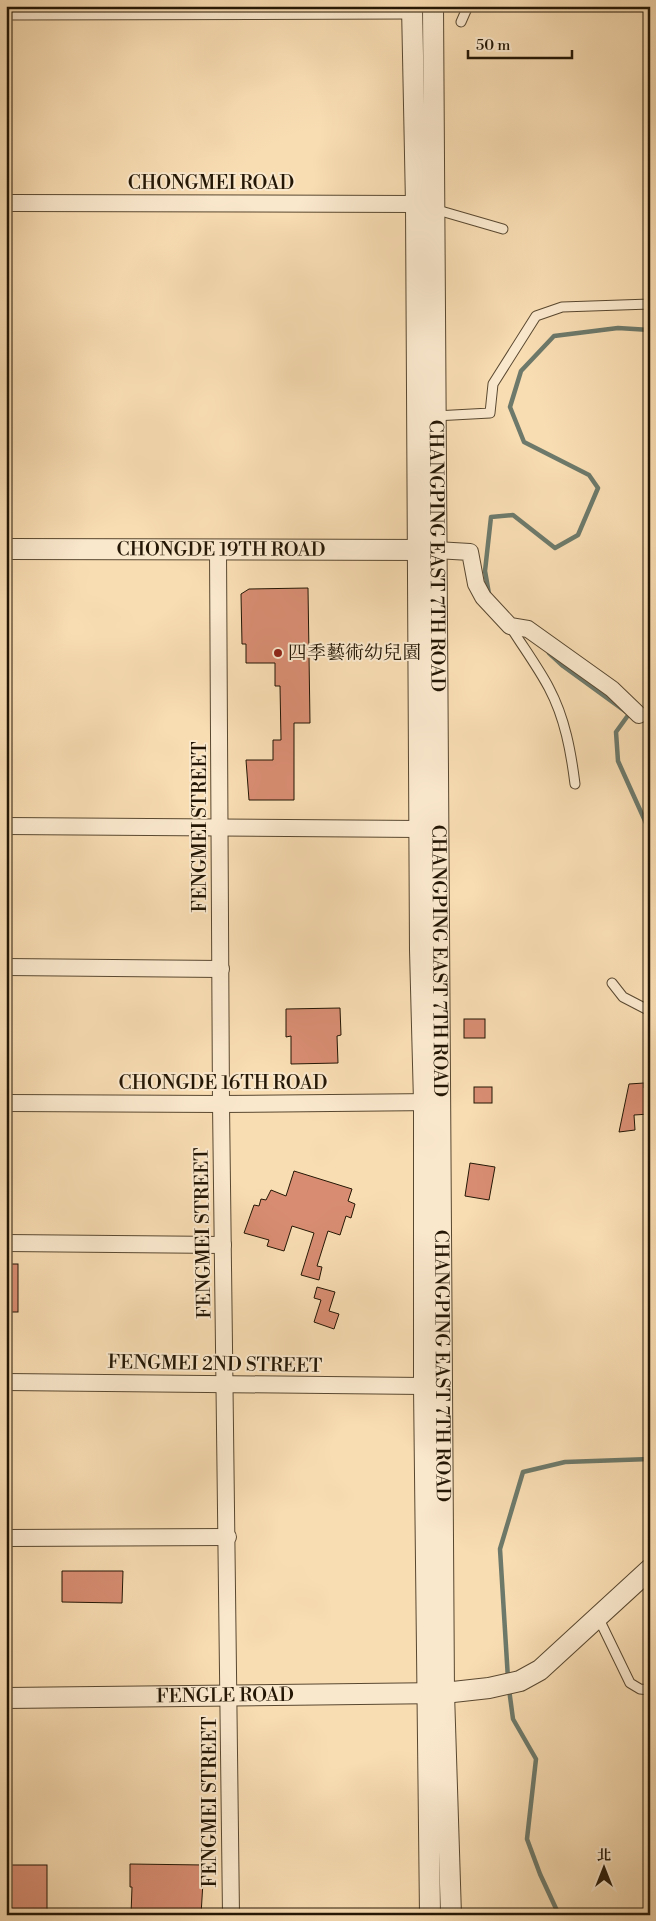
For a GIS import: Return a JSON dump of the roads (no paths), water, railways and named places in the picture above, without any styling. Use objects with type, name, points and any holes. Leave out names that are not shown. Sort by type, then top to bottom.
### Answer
[{"type":"street","name":"CHANGPING EAST 7TH ROAD","points":[[430,1915],[436,1692],[424,206],[433,6]]},
{"type":"street","name":"CHANGPING EAST 7TH ROAD","points":[[413,10],[435,416],[427,550],[420,829],[420,950],[432,1102],[424,1386],[436,1692],[451,1915]]},
{"type":"street","name":"CHONGMEI ROAD","points":[[6,202],[424,206]]},
{"type":"street","name":"CHONGDE 19TH ROAD","points":[[6,549],[427,550]]},
{"type":"street","name":"FENGMEI STREET","points":[[218,550],[223,1245],[228,1537],[231,1915]]},
{"type":"street","points":[[427,550],[470,552],[476,584],[483,597],[510,626],[528,629],[612,689],[639,715]]},
{"type":"street","points":[[6,826],[420,829]]},
{"type":"street","points":[[6,967],[221,969]]},
{"type":"street","name":"CHONGDE 16TH ROAD","points":[[6,1103],[222,1104],[432,1102]]},
{"type":"street","points":[[6,1243],[223,1245]]},
{"type":"street","name":"FENGMEI 2ND STREET","points":[[6,1382],[424,1386]]},
{"type":"street","points":[[6,1538],[228,1537]]},
{"type":"street","name":"FENGLE ROAD","points":[[6,1698],[436,1692],[489,1688],[520,1681],[540,1670],[650,1569]]},
{"type":"lane","points":[[461,22],[468,6]]},
{"type":"lane","points":[[6,15],[413,10]]},
{"type":"lane","points":[[424,206],[503,229]]},
{"type":"lane","points":[[435,416],[490,413],[493,384],[536,316],[562,307],[650,304]]},
{"type":"lane","points":[[510,626],[549,689],[564,727],[571,754],[575,784]]},
{"type":"lane","points":[[612,983],[623,997],[650,1010]]},
{"type":"lane","points":[[598,1618],[630,1683],[645,1690]]},
{"type":"waterway","points":[[489,594],[485,571],[491,517],[513,515],[555,548],[578,535],[598,488],[589,475],[524,442],[510,407],[521,371],[554,336],[618,328],[650,330]]},
{"type":"waterway","points":[[549,653],[563,666],[629,714],[616,732],[618,761],[650,832]]},
{"type":"waterway","points":[[508,1679],[500,1549],[523,1472],[565,1462],[650,1459]]},
{"type":"waterway","points":[[509,1689],[513,1719],[536,1759],[527,1839],[540,1874],[559,1915]]},
{"type":"place","name":"四季藝術幼兒園","points":[[278,653]]}]
